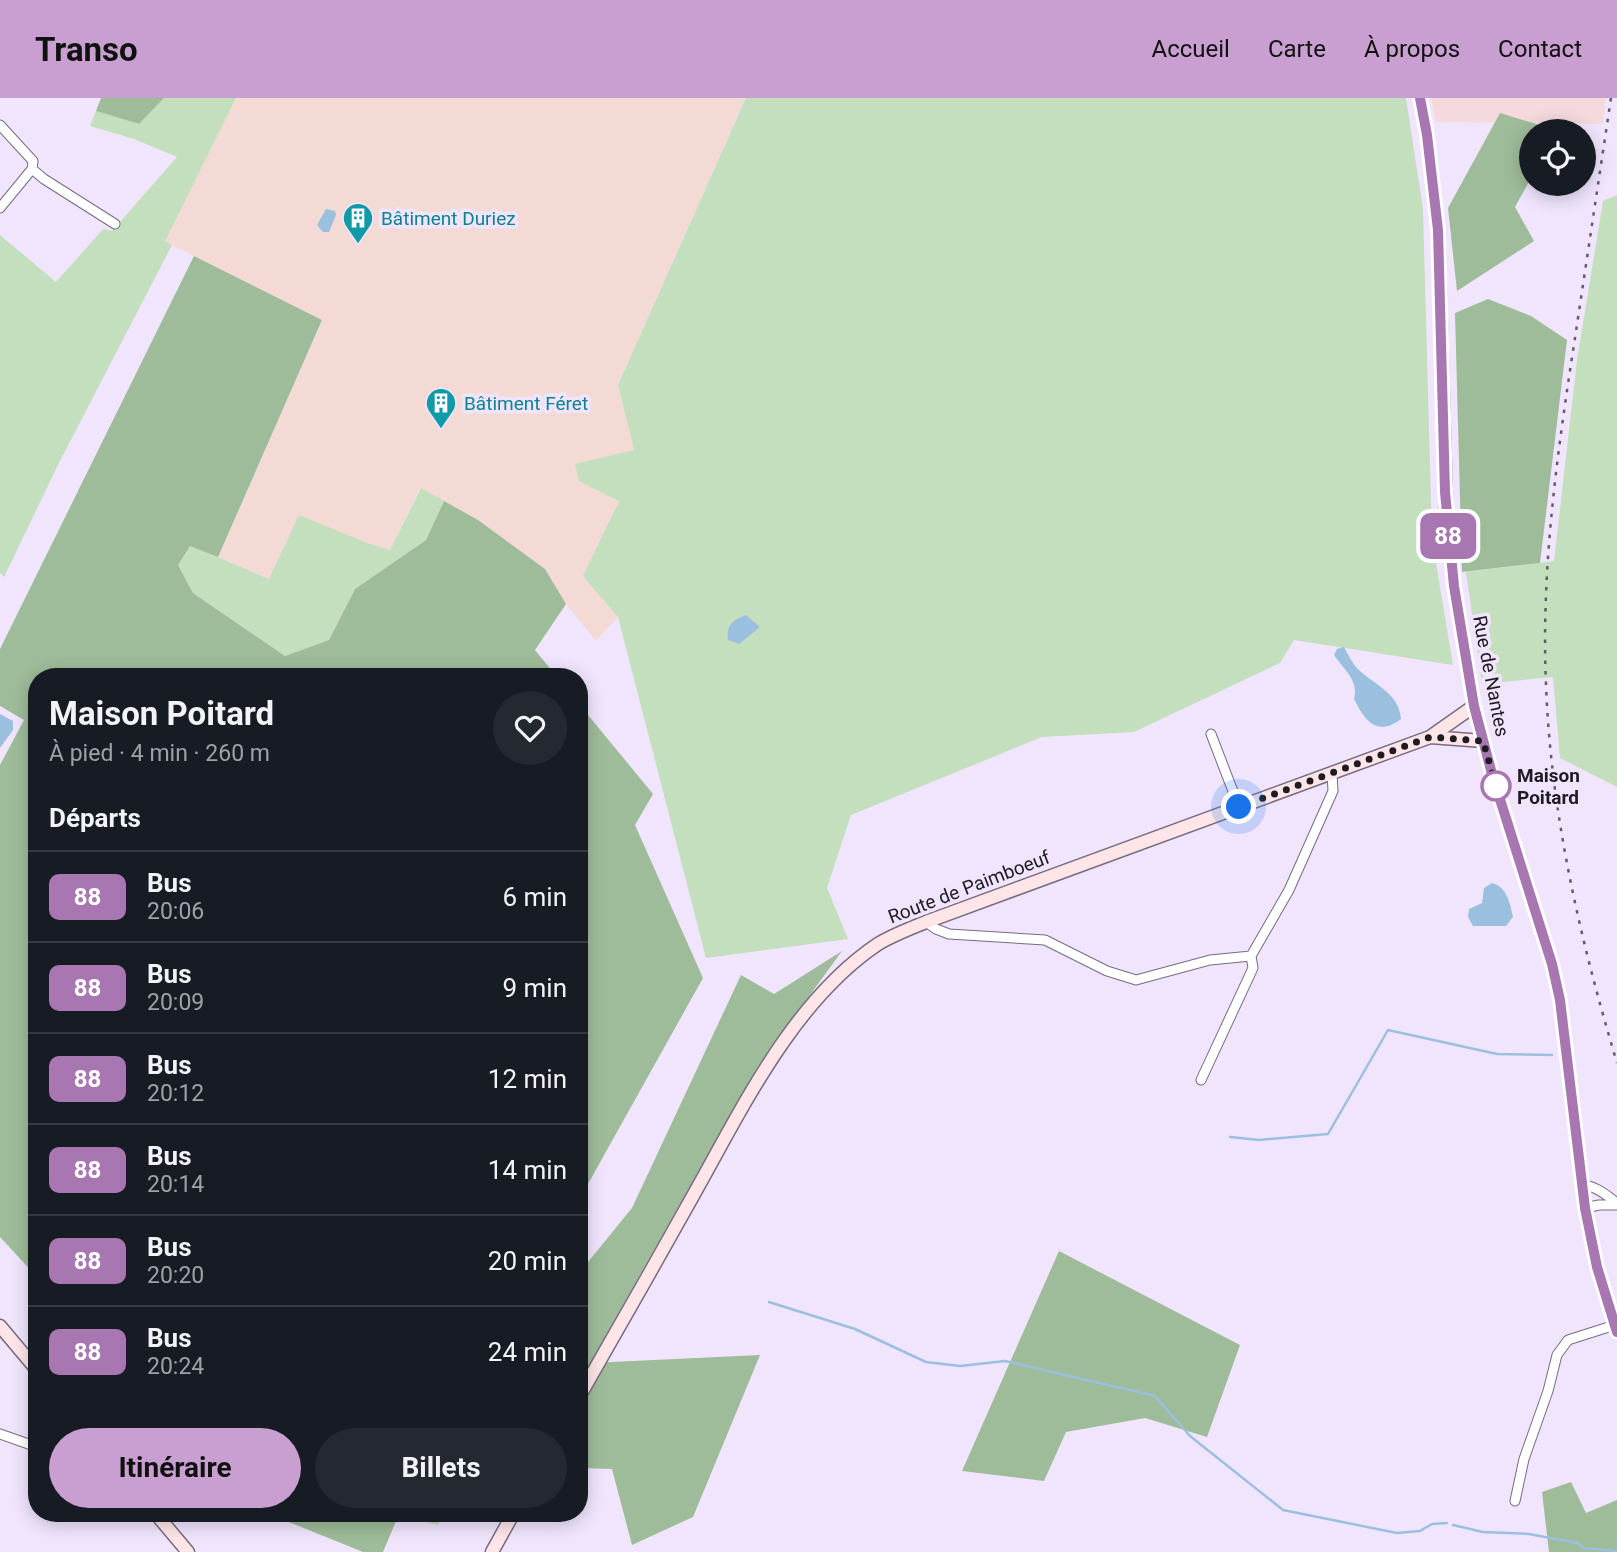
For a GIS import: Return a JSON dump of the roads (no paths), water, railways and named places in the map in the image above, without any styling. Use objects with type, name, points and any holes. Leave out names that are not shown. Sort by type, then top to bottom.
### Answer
[{"type":"street","name":"Rue de Nantes","points":[[1420,98],[1434,186],[1439,241],[1447,528],[1474,706],[1552,964],[1560,1000],[1585,1208],[1597,1267],[1616,1328]]},
{"type":"street","points":[[0,125],[33,161],[32,169],[0,208]]},
{"type":"street","points":[[32,169],[115,224]]},
{"type":"street","name":"Route de Paimboeuf","points":[[588,1381],[751,1093],[797,1023],[824,991],[862,956],[898,933],[926,922],[1430,737],[1474,706]]},
{"type":"street","points":[[1211,734],[1239,807]]},
{"type":"street","name":"Route de Paimboeuf","points":[[1430,737],[1483,741]]},
{"type":"street","points":[[1201,1080],[1253,968],[1251,956],[1289,890],[1333,791],[1332,774]]},
{"type":"street","points":[[926,922],[949,934],[1045,940],[1108,971],[1136,980],[1210,960],[1251,956]]},
{"type":"street","points":[[1581,1185],[1598,1190],[1617,1204]]},
{"type":"street","points":[[1585,1208],[1617,1204]]},
{"type":"street","points":[[0,1326],[28,1359]]},
{"type":"street","points":[[1516,1502],[1524,1459],[1548,1391],[1557,1355],[1567,1340],[1616,1328]]},
{"type":"street","points":[[0,1434],[28,1444]]},
{"type":"street","points":[[163,1522],[188,1552]]},
{"type":"street","points":[[492,1552],[509,1522]]},
{"type":"water","points":[[326,209],[335,211],[336,215],[329,232],[323,232],[317,225]]},
{"type":"water","points":[[746,615],[760,627],[739,644],[728,640],[731,623]]},
{"type":"water","points":[[1344,647],[1355,666],[1395,701],[1401,719],[1385,727],[1367,720],[1354,699],[1353,681],[1334,655],[1337,649]]},
{"type":"water","points":[[0,714],[13,721],[13,730],[0,748]]},
{"type":"water","points":[[1492,883],[1504,892],[1513,917],[1506,926],[1473,926],[1468,917],[1469,909],[1482,903],[1484,888]]},
{"type":"waterway","points":[[1230,1137],[1259,1140],[1328,1134],[1388,1030],[1497,1054],[1552,1055]]},
{"type":"waterway","points":[[769,1302],[855,1329],[926,1362],[960,1366],[1005,1361],[1155,1396],[1190,1436],[1283,1510],[1397,1533],[1420,1531],[1432,1524],[1447,1523]]},
{"type":"waterway","points":[[1453,1525],[1483,1532],[1529,1534],[1577,1543],[1583,1548],[1617,1551]]},
{"type":"railway","points":[[1611,98],[1557,468],[1548,554],[1545,641],[1549,733],[1561,829],[1591,970],[1617,1063]]},
{"type":"place","name":"Bâtiment Duriez","points":[[358,245]]},
{"type":"place","name":"Bâtiment Féret","points":[[441,430]]},
{"type":"place","name":"Maison Poitard","points":[[1496,786]]}]
